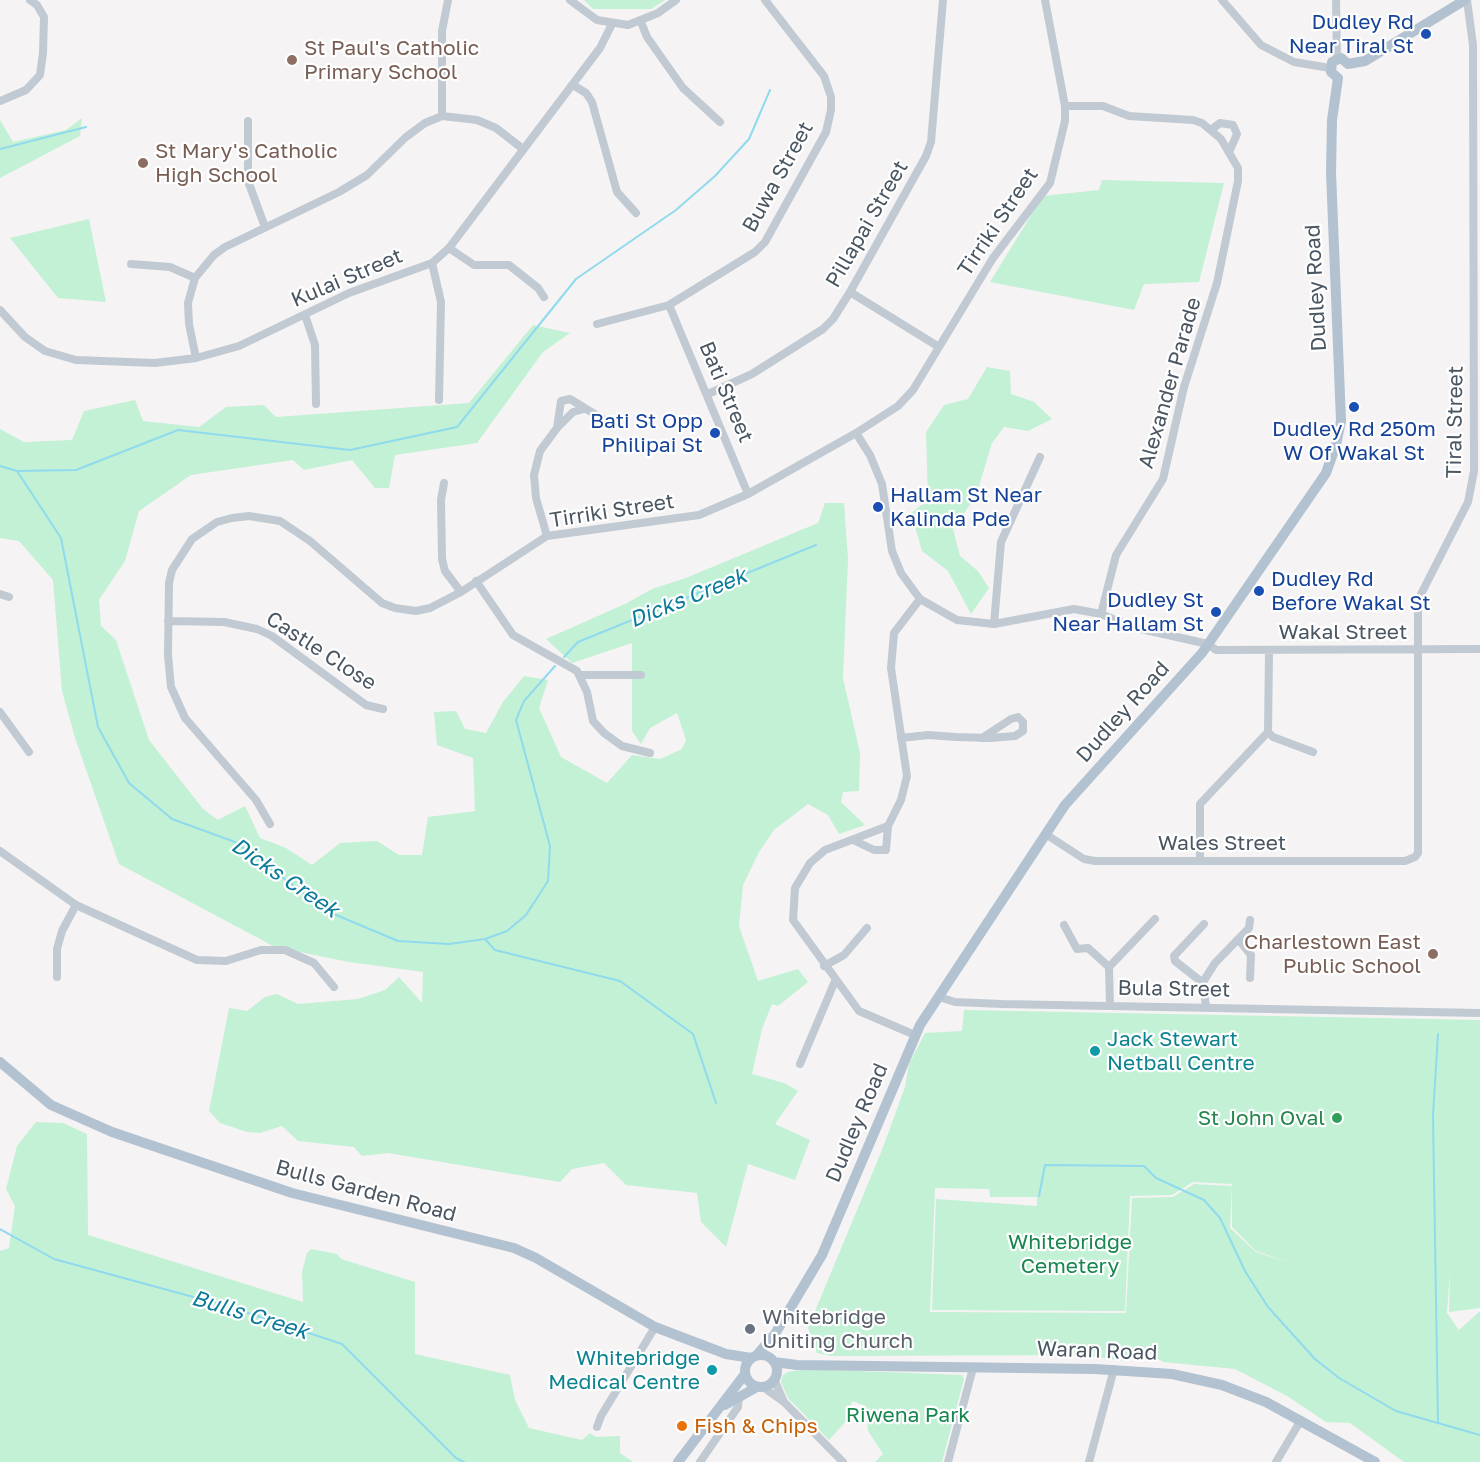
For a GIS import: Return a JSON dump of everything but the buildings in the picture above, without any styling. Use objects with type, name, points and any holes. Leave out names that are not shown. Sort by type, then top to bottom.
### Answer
[{"type":"main road","points":[[1348,64],[1365,61],[1466,0]]},
{"type":"main road","points":[[1337,58],[1345,59],[1348,64],[1346,75],[1338,78],[1333,75],[1330,68],[1332,62],[1337,58]]},
{"type":"main road","name":"Dudley Road","points":[[754,1357],[775,1334],[813,1272],[830,1239],[915,1035],[939,997],[1076,792],[1208,644],[1326,473],[1337,443],[1341,397],[1333,241],[1331,141],[1338,78]]},
{"type":"main road","name":"Bulls Garden Road","points":[[0,1062],[51,1105],[112,1132],[292,1193],[514,1248],[536,1258],[655,1327],[726,1354],[754,1357]]},
{"type":"main road","name":"Dudley Road","points":[[773,1361],[775,1334]]},
{"type":"main road","name":"Bulls Garden Road","points":[[726,1354],[745,1372]]},
{"type":"main road","points":[[678,1462],[720,1408],[754,1357],[767,1356],[773,1361],[775,1377],[720,1408]]},
{"type":"main road","name":"Waran Road","points":[[773,1361],[797,1365],[1114,1370],[1172,1374],[1222,1385],[1266,1402],[1375,1462]]},
{"type":"main road","name":"Waran Road","points":[[775,1377],[797,1365]]},
{"type":"main road","points":[[745,1372],[751,1384],[760,1387]]},
{"type":"street","points":[[0,101],[26,90],[40,75],[44,53],[44,17],[30,0]]},
{"type":"street","points":[[442,116],[442,31],[448,0]]},
{"type":"street","points":[[570,0],[597,20],[612,24],[642,22],[676,0]]},
{"type":"street","name":"Buwa Street","points":[[597,324],[669,305],[744,260],[765,242],[829,124],[831,97],[824,76],[765,0]]},
{"type":"street","name":"Pillapai Street","points":[[708,394],[752,374],[823,329],[833,319],[850,292],[926,156],[930,142],[943,0]]},
{"type":"street","name":"Tirriki Street","points":[[270,824],[256,800],[196,734],[177,703],[169,671],[169,583],[172,570],[182,551],[192,539],[217,522],[249,516],[280,521],[293,528],[361,588],[382,603],[395,608],[416,611],[430,608],[461,592],[548,536],[699,515],[748,494],[856,433],[905,399],[993,258],[1050,183],[1065,121],[1065,106],[1045,0]]},
{"type":"street","points":[[1222,0],[1261,45],[1294,62],[1330,68]]},
{"type":"street","points":[[1336,0],[1337,58]]},
{"type":"street","name":"Tiral Street","points":[[1405,861],[1415,857],[1419,847],[1418,600],[1468,502],[1474,471],[1473,45],[1466,0]]},
{"type":"street","points":[[642,22],[647,37],[683,88],[720,122]]},
{"type":"street","name":"Kulai Street","points":[[0,310],[26,337],[45,351],[76,360],[155,363],[196,358],[239,346],[349,293],[432,263],[449,248],[573,85],[600,48],[612,24]]},
{"type":"street","points":[[573,85],[586,93],[592,102],[616,192],[636,213]]},
{"type":"street","name":"Alexander Parade","points":[[1065,106],[1103,106],[1129,116],[1184,118],[1202,123],[1230,150],[1238,168],[1234,200],[1217,283],[1184,387],[1162,479],[1116,555],[1101,614]]},
{"type":"street","points":[[196,358],[189,324],[188,303],[195,279],[214,255],[265,226],[339,192],[367,175],[406,137],[425,123],[442,116],[477,120],[495,128],[523,149]]},
{"type":"street","points":[[248,121],[248,181],[265,226]]},
{"type":"street","name":"Alexander Parade","points":[[1211,130],[1224,122],[1233,125],[1237,134],[1230,150]]},
{"type":"street","points":[[449,248],[474,265],[509,265],[538,288],[544,297]]},
{"type":"street","points":[[432,263],[441,302],[439,400]]},
{"type":"street","points":[[131,264],[170,267],[195,279]]},
{"type":"street","points":[[850,292],[939,347]]},
{"type":"street","name":"Bati Street","points":[[669,305],[748,494]]},
{"type":"street","points":[[304,315],[315,345],[316,404]]},
{"type":"street","points":[[557,428],[561,401],[570,399],[584,410],[611,424]]},
{"type":"street","points":[[548,536],[536,498],[534,475],[540,451],[557,428],[573,412],[584,410]]},
{"type":"street","points":[[853,840],[874,850],[886,850],[888,826],[901,800],[908,776],[891,668],[894,633],[920,599],[896,562],[892,551],[882,484],[870,455],[856,433]]},
{"type":"street","points":[[994,624],[1001,542],[1040,457]]},
{"type":"street","points":[[444,483],[441,500],[442,559],[445,570],[461,592]]},
{"type":"street","points":[[476,581],[513,634],[580,675],[641,675]]},
{"type":"street","name":"Wakal Street","points":[[920,599],[957,620],[994,624],[1065,609],[1101,614],[1132,627],[1208,644],[1216,650],[1480,649]]},
{"type":"street","name":"Castle Close","points":[[168,621],[224,622],[257,629],[272,636],[366,705],[383,710]]},
{"type":"street","points":[[1200,861],[1200,804],[1268,732],[1269,651]]},
{"type":"street","points":[[580,675],[587,692],[593,721],[604,733],[622,746],[650,753]]},
{"type":"street","points":[[0,712],[29,752]]},
{"type":"street","points":[[1268,732],[1273,737],[1313,752]]},
{"type":"street","points":[[901,738],[928,735],[982,738]]},
{"type":"street","points":[[888,826],[825,850],[810,863],[795,888],[793,920],[824,966],[859,1011],[915,1035]]},
{"type":"street","name":"Wales Street","points":[[1047,835],[1084,859],[1405,861]]},
{"type":"street","points":[[0,851],[76,905],[197,960],[226,961],[261,950],[285,950],[314,963],[334,987]]},
{"type":"street","points":[[57,977],[57,949],[62,931],[76,905]]},
{"type":"street","points":[[1110,1006],[1109,967],[1155,919]]},
{"type":"street","points":[[1206,1007],[1203,982],[1215,963],[1249,928],[1250,920]]},
{"type":"street","points":[[1203,982],[1175,961],[1174,956],[1204,924]]},
{"type":"street","points":[[1064,925],[1077,949],[1088,948],[1109,967]]},
{"type":"street","points":[[824,966],[844,955],[867,928]]},
{"type":"street","points":[[1238,939],[1251,955],[1250,978]]},
{"type":"street","points":[[800,1064],[835,981]]},
{"type":"street","name":"Bula Street","points":[[939,997],[955,1002],[1480,1013]]},
{"type":"street","points":[[597,1427],[601,1416],[655,1327]]},
{"type":"street","points":[[948,1462],[973,1368]]},
{"type":"street","points":[[1089,1462],[1114,1370]]},
{"type":"street","points":[[775,1377],[784,1402]]},
{"type":"street","points":[[760,1387],[784,1402],[843,1462]]},
{"type":"street","points":[[700,1462],[738,1407],[739,1396]]},
{"type":"street","points":[[1276,1462],[1301,1420]]},
{"type":"green space","points":[[584,0],[665,0],[651,9],[593,9]]},
{"type":"green space","points":[[82,118],[80,136],[0,178],[0,120],[13,142],[66,130]]},
{"type":"green space","points":[[1102,180],[1224,183],[1199,282],[1144,284],[1134,310],[990,282],[1043,196],[1099,190]]},
{"type":"green space","points":[[89,219],[106,302],[58,298],[10,238]]},
{"type":"green space","points":[[533,325],[570,333],[543,352],[477,443],[395,455],[389,488],[375,488],[352,460],[304,470],[293,460],[191,475],[139,511],[125,561],[99,600],[101,626],[116,640],[149,740],[203,809],[218,820],[245,806],[260,838],[286,848],[312,865],[340,843],[377,841],[399,855],[422,855],[428,817],[475,811],[473,758],[437,745],[434,712],[456,711],[465,729],[486,733],[503,702],[524,676],[548,680],[539,708],[561,757],[607,783],[632,755],[660,759],[682,749],[686,740],[677,713],[650,728],[641,744],[632,731],[632,643],[572,663],[546,639],[625,604],[652,589],[686,578],[818,523],[825,503],[844,503],[848,559],[843,678],[860,753],[859,791],[843,792],[841,802],[865,825],[839,834],[828,815],[808,804],[774,830],[759,852],[743,885],[739,926],[758,981],[798,969],[808,982],[778,1006],[772,1004],[762,1029],[752,1074],[784,1083],[798,1091],[775,1124],[810,1140],[795,1180],[748,1164],[726,1247],[701,1222],[697,1193],[626,1185],[604,1163],[572,1169],[560,1182],[388,1153],[362,1156],[354,1147],[298,1141],[282,1126],[260,1133],[247,1132],[220,1123],[209,1111],[229,1008],[247,1011],[265,997],[277,994],[298,1004],[358,999],[385,990],[399,977],[422,1003],[423,972],[349,962],[275,947],[119,864],[75,738],[62,691],[53,580],[19,541],[0,538],[0,429],[24,442],[72,440],[84,411],[135,400],[143,421],[199,427],[226,407],[264,405],[276,417],[469,403]]},
{"type":"green space","points":[[987,367],[1010,371],[1011,394],[1034,402],[1052,419],[1028,431],[1004,427],[992,443],[976,496],[953,529],[960,556],[978,571],[989,588],[971,614],[948,571],[922,551],[911,513],[928,500],[926,432],[944,405],[968,399]]},
{"type":"green space","name":"Whitebridge Cemetery","points":[[964,1010],[1480,1020],[1480,1308],[1449,1312],[1450,1270],[1447,1313],[1459,1330],[1480,1311],[1480,1462],[1404,1462],[1350,1423],[1326,1422],[1287,1396],[1235,1369],[1163,1362],[1145,1350],[1124,1361],[1084,1355],[831,1356],[817,1353],[808,1328],[882,1150],[905,1087],[909,1064],[925,1033],[962,1031]],"holes":[[[1193,1182],[1232,1184],[1232,1186],[1194,1184],[1173,1197],[1132,1198],[1126,1313],[930,1312],[935,1188],[989,1189],[990,1197],[1037,1197],[1037,1206],[936,1199],[932,1310],[1125,1311],[1130,1196],[1172,1195]],[[1232,1186],[1232,1227],[1256,1251],[1294,1264],[1256,1252],[1230,1228]]]},
{"type":"green space","points":[[36,1122],[63,1123],[87,1134],[88,1235],[303,1302],[302,1272],[307,1253],[311,1249],[337,1254],[341,1259],[415,1282],[415,1354],[510,1375],[515,1400],[529,1428],[582,1440],[590,1433],[596,1437],[620,1436],[620,1453],[633,1462],[0,1462],[0,1251],[9,1248],[15,1206],[6,1189],[17,1146]]},
{"type":"green space","name":"Riwena Park","points":[[805,1369],[962,1375],[964,1379],[942,1462],[875,1462],[883,1454],[868,1431],[866,1406],[852,1401],[847,1420],[829,1440],[788,1398],[781,1382],[783,1375],[788,1372]]},
{"type":"waterway","points":[[17,471],[76,470],[178,430],[350,450],[457,427],[576,279],[676,210],[715,176],[749,139],[770,90]]},
{"type":"waterway","points":[[0,149],[86,127]]},
{"type":"waterway","name":"Dicks Creek","points":[[0,466],[17,471],[61,538],[98,727],[129,783],[172,819],[235,842],[329,912],[398,941],[449,944],[485,939],[507,931],[526,915],[548,881],[550,846],[516,720],[524,701],[555,666]]},
{"type":"waterway","name":"Dicks Creek","points":[[564,657],[578,642],[816,545]]},
{"type":"waterway","points":[[485,939],[495,950],[620,981],[693,1034],[716,1103]]},
{"type":"waterway","points":[[1438,1034],[1433,1115],[1438,1423]]},
{"type":"waterway","points":[[1039,1196],[1045,1165],[1144,1166],[1156,1178],[1204,1200],[1220,1218],[1245,1271],[1268,1307],[1315,1359],[1339,1378],[1396,1411],[1480,1435]]},
{"type":"waterway","name":"Bulls Creek","points":[[0,1229],[54,1259],[230,1307],[342,1344],[456,1458],[464,1462]]},
{"type":"place","name":"Dudley Rd Near Tiral St","points":[[1426,34]]},
{"type":"place","name":"St Paul's Catholic Primary School","points":[[292,60]]},
{"type":"place","name":"St Mary's Catholic High School","points":[[143,163]]},
{"type":"place","name":"Dudley Rd 250m W Of Wakal St","points":[[1354,407]]},
{"type":"place","name":"Bati St Opp Philipai St","points":[[715,433]]},
{"type":"place","name":"Hallam St Near Kalinda Pde","points":[[878,507]]},
{"type":"place","name":"Dudley Rd Before Wakal St","points":[[1259,591]]},
{"type":"place","name":"Dudley St Near Hallam St","points":[[1216,612]]},
{"type":"place","name":"Charlestown East Public School","points":[[1433,954]]},
{"type":"place","name":"Jack Stewart Netball Centre","points":[[1095,1051]]},
{"type":"place","name":"St John Oval","points":[[1337,1118]]},
{"type":"place","name":"Whitebridge Uniting Church","points":[[750,1329]]},
{"type":"place","name":"Whitebridge Medical Centre","points":[[712,1370]]},
{"type":"place","name":"Fish & Chips","points":[[682,1426]]}]
